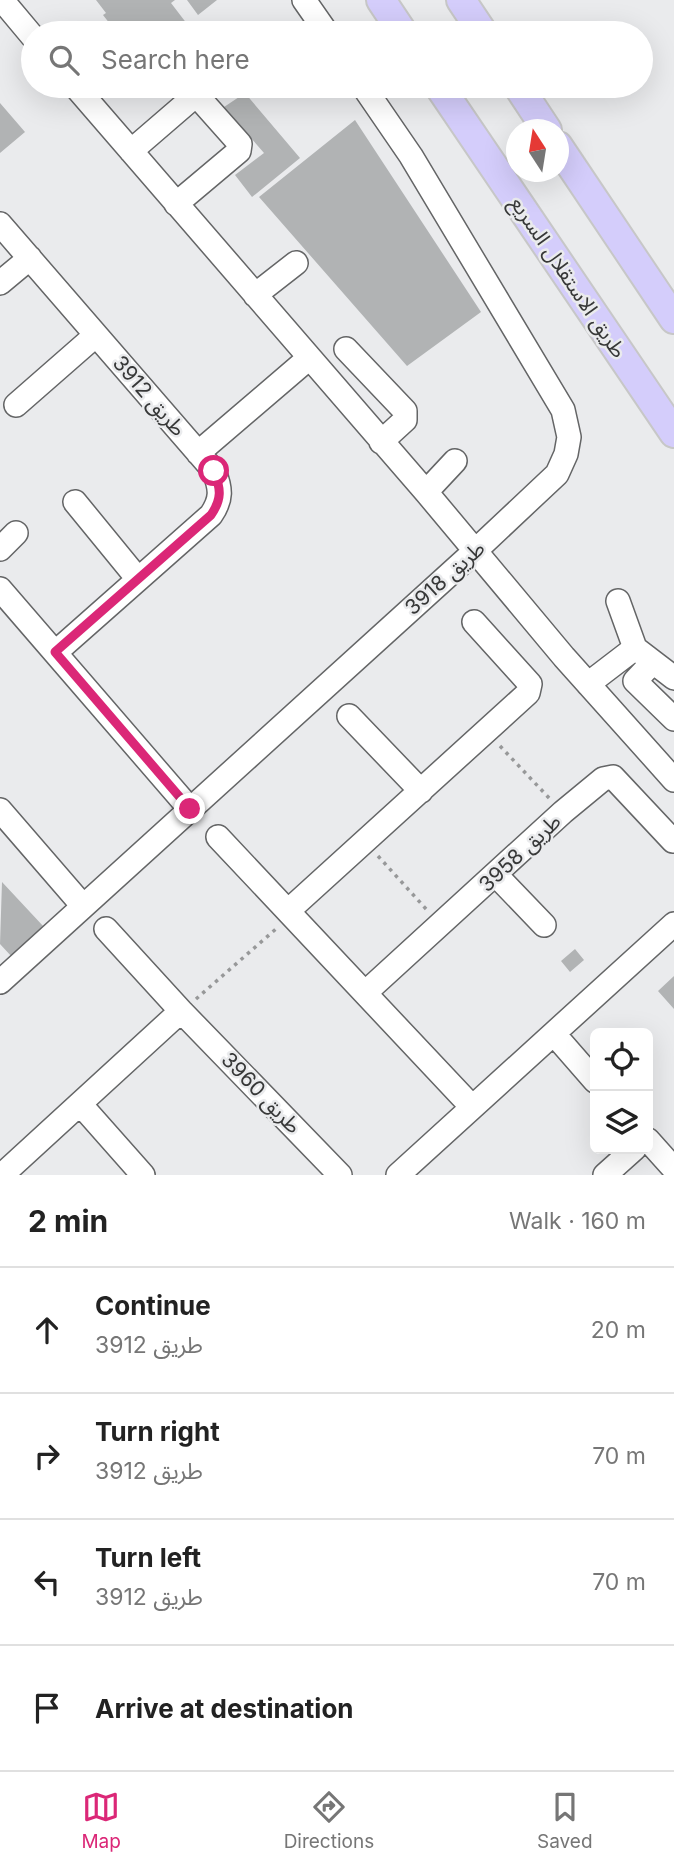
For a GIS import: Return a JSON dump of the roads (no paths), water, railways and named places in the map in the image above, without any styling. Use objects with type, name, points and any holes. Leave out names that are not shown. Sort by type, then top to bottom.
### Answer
[{"type":"main road","points":[[381,0],[395,21]]},
{"type":"main road","points":[[461,0],[475,21]]},
{"type":"main road","name":"طريق الاستقلال السريع","points":[[447,98],[674,433]]},
{"type":"main road","points":[[526,98],[540,119]]},
{"type":"main road","points":[[569,162],[674,319]]},
{"type":"street","points":[[2,0],[21,23]]},
{"type":"street","points":[[304,0],[319,21]]},
{"type":"street","points":[[85,98],[426,492],[474,552],[674,780]]},
{"type":"street","points":[[131,152],[189,101],[197,98],[240,144],[239,151],[176,204]]},
{"type":"street","name":"طريق 3918","points":[[0,982],[474,552],[557,474],[566,454],[569,437],[563,410],[411,156],[371,98]]},
{"type":"street","name":"طريق 3912","points":[[0,224],[214,471],[220,487],[219,503],[211,515],[55,652]]},
{"type":"street","points":[[0,284],[30,258]]},
{"type":"street","points":[[255,295],[296,263]]},
{"type":"street","points":[[16,405],[96,335]]},
{"type":"street","points":[[346,349],[405,411],[405,420],[381,442]]},
{"type":"street","points":[[198,453],[309,358]]},
{"type":"street","points":[[426,492],[455,461]]},
{"type":"street","points":[[75,502],[138,579]]},
{"type":"street","points":[[0,549],[16,533]]},
{"type":"street","points":[[0,589],[190,809]]},
{"type":"street","points":[[618,601],[644,655],[674,678]]},
{"type":"street","points":[[290,913],[528,693],[530,684],[474,622]]},
{"type":"street","points":[[588,684],[644,655]]},
{"type":"street","points":[[644,655],[635,681],[674,722],[659,761]]},
{"type":"street","points":[[349,716],[421,791]]},
{"type":"street","name":"طريق 3958","points":[[365,993],[563,812],[603,779],[613,777],[673,841]]},
{"type":"street","points":[[0,810],[83,906]]},
{"type":"street","points":[[218,837],[472,1107]]},
{"type":"street","points":[[496,875],[544,925]]},
{"type":"street","points":[[398,1175],[674,924]]},
{"type":"street","name":"طريق 3960","points":[[106,929],[181,1012],[340,1175]]},
{"type":"street","points":[[2,1175],[181,1012]]},
{"type":"street","points":[[554,1034],[590,1075]]},
{"type":"street","points":[[81,1105],[143,1175]]},
{"type":"street","points":[[653,1146],[674,1169]]},
{"type":"street","points":[[605,1175],[628,1154]]}]
